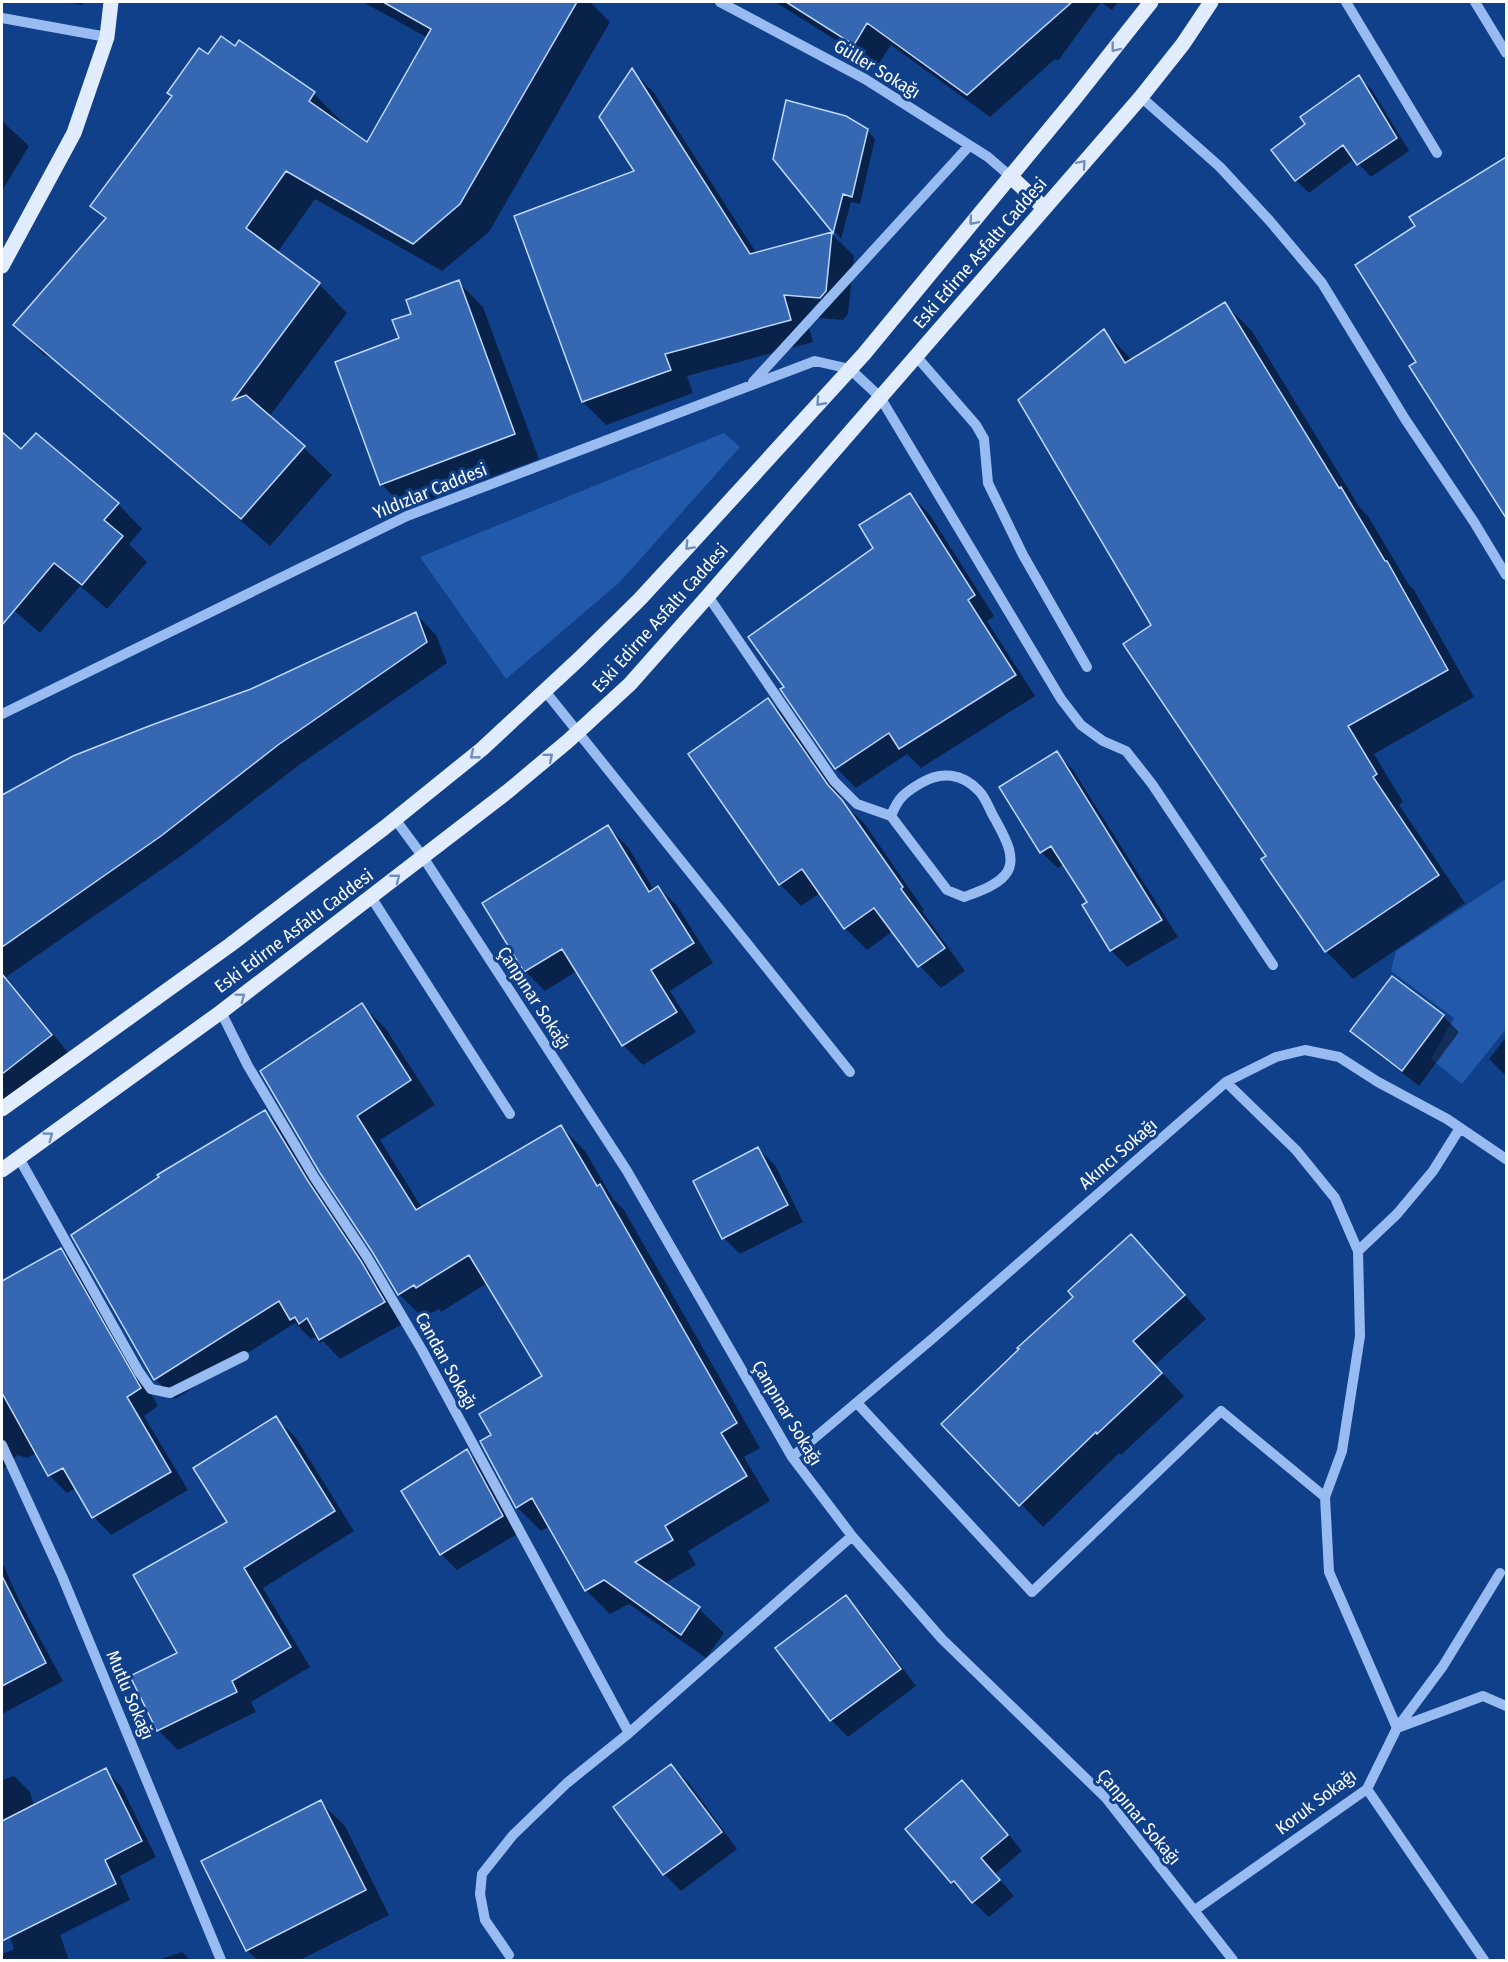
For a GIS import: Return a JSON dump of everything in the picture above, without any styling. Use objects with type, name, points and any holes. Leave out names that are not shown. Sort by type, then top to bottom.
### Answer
[{"type":"main road","points":[[2,266],[74,133],[107,37],[111,2]]},
{"type":"main road","name":"Eski Edirne Asfaltı Caddesi","points":[[2,1109],[230,945],[395,819],[482,749],[545,691],[640,599],[850,369],[1076,98],[1151,2]]},
{"type":"main road","name":"Eski Edirne Asfaltı Caddesi","points":[[2,1170],[221,1012],[507,792],[630,684],[1141,97],[1183,44],[1211,2]]},
{"type":"main road","points":[[1010,176],[1044,208]]},
{"type":"street","name":"Güller Sokağı","points":[[720,2],[865,80],[988,157],[1010,176]]},
{"type":"street","points":[[1346,2],[1437,153]]},
{"type":"street","points":[[1475,2],[1506,52]]},
{"type":"street","points":[[2,18],[107,37]]},
{"type":"street","points":[[1141,97],[1220,167],[1269,220],[1322,284],[1405,419],[1474,522],[1506,575]]},
{"type":"street","points":[[750,385],[969,146]]},
{"type":"street","points":[[916,356],[976,425],[984,439],[988,483],[1023,555],[1087,667]]},
{"type":"street","name":"Yıldızlar Caddesi","points":[[2,714],[407,516],[815,361],[850,369]]},
{"type":"street","points":[[850,369],[880,397],[1061,699],[1081,725],[1103,741],[1126,751],[1152,784],[1274,965]]},
{"type":"street","points":[[708,596],[834,781],[857,804],[891,816],[947,890],[964,897],[988,887],[1006,875],[1010,864],[1009,846],[981,792],[965,780],[949,775],[934,775],[897,800],[891,816]]},
{"type":"street","points":[[545,691],[850,1072]]},
{"type":"street","name":"Çanpınar Sokağı","points":[[395,819],[423,857],[627,1171],[792,1457],[852,1536],[942,1639],[1106,1798],[1233,1960]]},
{"type":"street","points":[[371,897],[510,1114]]},
{"type":"street","name":"Candan Sokağı","points":[[221,1012],[248,1066],[314,1177],[367,1257],[422,1350],[629,1733]]},
{"type":"street","name":"Akıncı Sokağı","points":[[792,1457],[1226,1082],[1276,1057],[1305,1050],[1339,1058],[1460,1128],[1506,1159]]},
{"type":"street","points":[[1226,1082],[1296,1150],[1335,1198],[1358,1251],[1360,1336],[1342,1451],[1325,1497],[1329,1572],[1396,1728],[1483,1696],[1506,1706]]},
{"type":"street","points":[[1358,1251],[1397,1214],[1433,1171],[1460,1128]]},
{"type":"street","points":[[19,1158],[130,1357],[151,1389],[170,1393],[244,1356]]},
{"type":"street","points":[[857,1403],[1032,1592],[1221,1411],[1325,1497]]},
{"type":"street","name":"Mutlu Sokağı","points":[[2,1445],[62,1576],[221,1960]]},
{"type":"street","points":[[509,1955],[485,1920],[480,1894],[482,1874],[513,1835],[567,1783],[629,1733],[852,1536]]},
{"type":"street","name":"Koruk Sokağı","points":[[1195,1910],[1367,1789],[1396,1728],[1443,1666],[1500,1573]]},
{"type":"street","points":[[1367,1789],[1484,1960]]},
{"type":"shaded area","points":[[724,433],[740,447],[620,582],[506,679],[420,557]]},
{"type":"shaded area","points":[[1506,879],[1506,1029],[1462,1084],[1431,1059],[1454,1018],[1391,971],[1396,951]]},
{"type":"building","points":[[383,2],[577,2],[460,204],[413,244],[286,171],[246,228],[320,283],[233,400],[246,395],[305,446],[241,519],[13,325],[106,218],[90,206],[172,96],[167,93],[199,48],[208,54],[221,36],[235,46],[239,40],[315,92],[309,101],[367,142],[431,29]]},
{"type":"building","points":[[786,2],[1072,2],[967,95],[867,23],[854,45]]},
{"type":"building","points":[[632,68],[750,254],[832,232],[826,291],[820,298],[784,295],[791,320],[665,354],[671,370],[582,402],[514,216],[634,171],[599,117]]},
{"type":"building","points":[[1359,75],[1397,138],[1357,165],[1343,145],[1295,181],[1271,150],[1305,124],[1300,117]]},
{"type":"building","points":[[786,100],[846,116],[868,129],[852,197],[843,194],[833,233],[773,159]]},
{"type":"building","points":[[1506,157],[1506,518],[1409,366],[1416,362],[1355,265],[1415,226],[1409,217]]},
{"type":"building","points":[[459,280],[515,434],[380,485],[335,362],[399,338],[392,320],[411,314],[406,300]]},
{"type":"building","points":[[1225,302],[1339,488],[1341,487],[1387,561],[1448,670],[1348,726],[1377,774],[1373,777],[1439,875],[1325,952],[1261,859],[1266,856],[1123,644],[1151,625],[1018,400],[1104,329],[1125,363]]},
{"type":"building","points":[[2,432],[21,449],[36,433],[119,503],[104,520],[123,536],[82,585],[54,563],[2,625]]},
{"type":"building","points":[[910,493],[975,595],[968,600],[1016,675],[899,749],[889,733],[835,769],[780,689],[784,687],[748,637],[873,548],[859,525]]},
{"type":"building","points":[[416,612],[427,642],[278,745],[161,836],[2,947],[2,795],[73,756],[251,689]]},
{"type":"building","points":[[768,698],[903,887],[901,889],[945,948],[918,967],[874,908],[844,929],[802,869],[779,885],[688,754]]},
{"type":"building","points":[[1057,751],[1162,920],[1110,951],[1082,905],[1087,902],[1051,846],[1040,853],[999,787]]},
{"type":"building","points":[[608,825],[649,892],[658,886],[694,943],[651,970],[677,1012],[622,1046],[562,949],[524,972],[482,903]]},
{"type":"building","points":[[2,974],[52,1035],[2,1074]]},
{"type":"building","points":[[1392,976],[1444,1015],[1402,1071],[1350,1031]]},
{"type":"building","points":[[362,1003],[411,1080],[357,1116],[416,1210],[561,1125],[597,1186],[600,1184],[737,1423],[721,1433],[747,1476],[665,1526],[673,1540],[635,1562],[700,1607],[681,1635],[604,1580],[585,1591],[532,1498],[516,1508],[480,1441],[491,1435],[479,1414],[542,1376],[469,1255],[416,1288],[414,1285],[398,1295],[320,1173],[260,1071]]},
{"type":"building","points":[[265,1110],[385,1302],[319,1340],[307,1318],[299,1324],[295,1317],[290,1320],[279,1301],[154,1380],[71,1235],[159,1177],[157,1175]]},
{"type":"building","points":[[758,1147],[788,1205],[722,1239],[693,1181]]},
{"type":"building","points":[[1131,1234],[1185,1295],[1133,1341],[1162,1373],[1019,1506],[941,1424],[1019,1349],[1017,1348],[1073,1297],[1068,1291]]},
{"type":"building","points":[[61,1248],[141,1388],[127,1397],[171,1472],[92,1518],[63,1468],[48,1476],[2,1393],[2,1281]]},
{"type":"building","points":[[276,1416],[335,1511],[244,1568],[291,1647],[232,1681],[237,1692],[157,1731],[130,1676],[177,1653],[133,1575],[227,1522],[193,1468]]},
{"type":"building","points":[[467,1449],[503,1516],[440,1555],[401,1491]]},
{"type":"building","points":[[2,1576],[46,1663],[2,1686]]},
{"type":"building","points":[[846,1595],[901,1669],[830,1721],[775,1648]]},
{"type":"building","points":[[671,1764],[722,1832],[663,1875],[613,1807]]},
{"type":"building","points":[[106,1768],[142,1841],[105,1860],[116,1884],[2,1941],[2,1821]]},
{"type":"building","points":[[962,1780],[1008,1835],[981,1858],[1000,1880],[972,1903],[954,1881],[951,1883],[905,1829]]},
{"type":"building","points":[[321,1800],[366,1890],[246,1951],[201,1861]]}]
